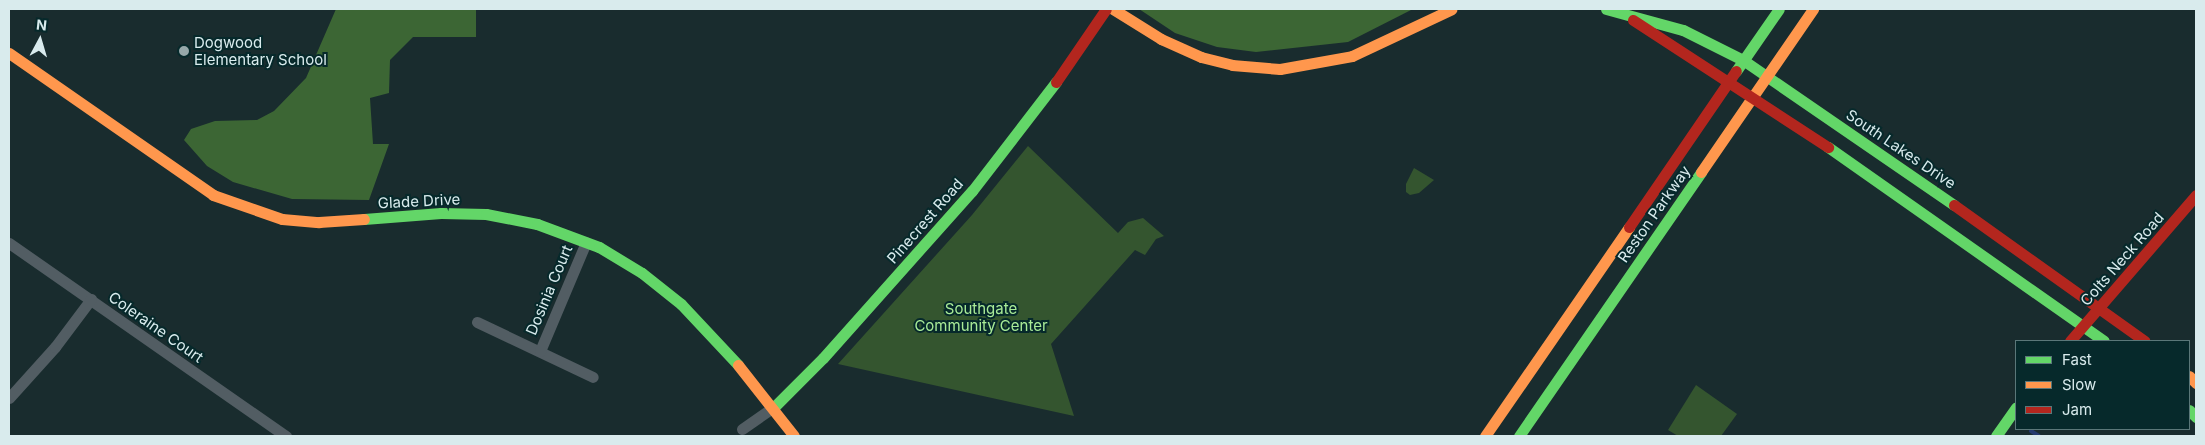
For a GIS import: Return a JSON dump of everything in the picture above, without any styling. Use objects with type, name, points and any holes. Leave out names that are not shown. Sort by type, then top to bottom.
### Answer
[{"type":"street","name":"Pinecrest Road","points":[[742,429],[774,408],[823,358],[972,191],[1038,107],[1106,9]]},
{"type":"street","points":[[1113,9],[1161,39],[1201,57],[1232,65],[1280,69],[1321,64],[1352,56],[1452,9]]},
{"type":"street","name":"South Lakes Drive","points":[[1606,9],[1683,30],[1743,60],[2100,306],[2145,340]]},
{"type":"street","name":"Reston Parkway","points":[[1485,436],[1779,9]]},
{"type":"street","name":"Reston Parkway","points":[[1519,436],[1813,9]]},
{"type":"street","name":"South Lakes Drive","points":[[1622,14],[1754,96],[2103,340]]},
{"type":"street","name":"Glade Drive","points":[[9,53],[189,180],[250,210],[282,219],[319,222],[434,213],[486,214],[537,224],[586,242],[627,263],[667,292],[733,358],[794,436]]},
{"type":"street","name":"Colts Neck Road","points":[[2071,340],[2196,195]]},
{"type":"street","name":"Dosinia Court","points":[[586,242],[540,351],[593,377]]},
{"type":"street","name":"Coleraine Court","points":[[9,243],[286,436]]},
{"type":"street","points":[[9,398],[54,348],[90,299]]},
{"type":"street","points":[[477,322],[540,351]]},
{"type":"street","points":[[1996,436],[2015,408]]},
{"type":"green space","points":[[336,9],[476,9],[476,37],[413,37],[390,60],[389,93],[370,98],[373,144],[389,144],[369,200],[292,199],[233,182],[207,166],[184,140],[191,129],[215,121],[257,120],[274,111],[306,78]]},
{"type":"green space","points":[[1139,9],[1413,9],[1348,42],[1256,52],[1217,47],[1175,33]]},
{"type":"green space","name":"Southgate Community Center","points":[[1028,146],[1118,233],[1128,222],[1143,218],[1164,236],[1156,239],[1145,255],[1135,250],[1051,344],[1074,416],[838,364],[972,215]]},
{"type":"green space","points":[[1414,168],[1434,180],[1419,193],[1410,195],[1406,192],[1406,184]]},
{"type":"green space","points":[[1696,385],[1737,414],[1721,436],[1678,436],[1668,430]]},
{"type":"waterway","points":[[2031,431],[2039,436]]},
{"type":"traffic: fast","points":[[1606,9],[1683,30],[1743,60],[1954,205]]},
{"type":"traffic: fast","points":[[1736,71],[1779,9]]},
{"type":"traffic: fast","points":[[774,407],[823,358],[972,191],[1056,82]]},
{"type":"traffic: fast","points":[[1828,147],[2103,340]]},
{"type":"traffic: fast","points":[[1519,436],[1701,172]]},
{"type":"traffic: fast","points":[[364,219],[441,213],[486,214],[537,224],[599,247],[642,273],[681,304],[738,365]]},
{"type":"traffic: fast","points":[[1996,436],[2015,408]]},
{"type":"traffic: fast","points":[[2190,411],[2196,417]]},
{"type":"traffic: slow","points":[[1113,9],[1161,39],[1201,57],[1232,65],[1280,69],[1352,56],[1452,9]]},
{"type":"traffic: slow","points":[[1701,172],[1813,9]]},
{"type":"traffic: slow","points":[[9,53],[213,195],[282,219],[319,222],[364,219]]},
{"type":"traffic: slow","points":[[1485,436],[1629,227]]},
{"type":"traffic: slow","points":[[738,365],[794,436]]},
{"type":"traffic: slow","points":[[2190,377],[2196,383]]},
{"type":"traffic: jam","points":[[1056,82],[1106,9]]},
{"type":"traffic: jam","points":[[1633,20],[1828,147]]},
{"type":"traffic: jam","points":[[1629,227],[1736,71]]},
{"type":"traffic: jam","points":[[2071,340],[2196,195]]},
{"type":"traffic: jam","points":[[1954,205],[2144,340]]},
{"type":"place","name":"Dogwood Elementary School","points":[[184,51]]}]
